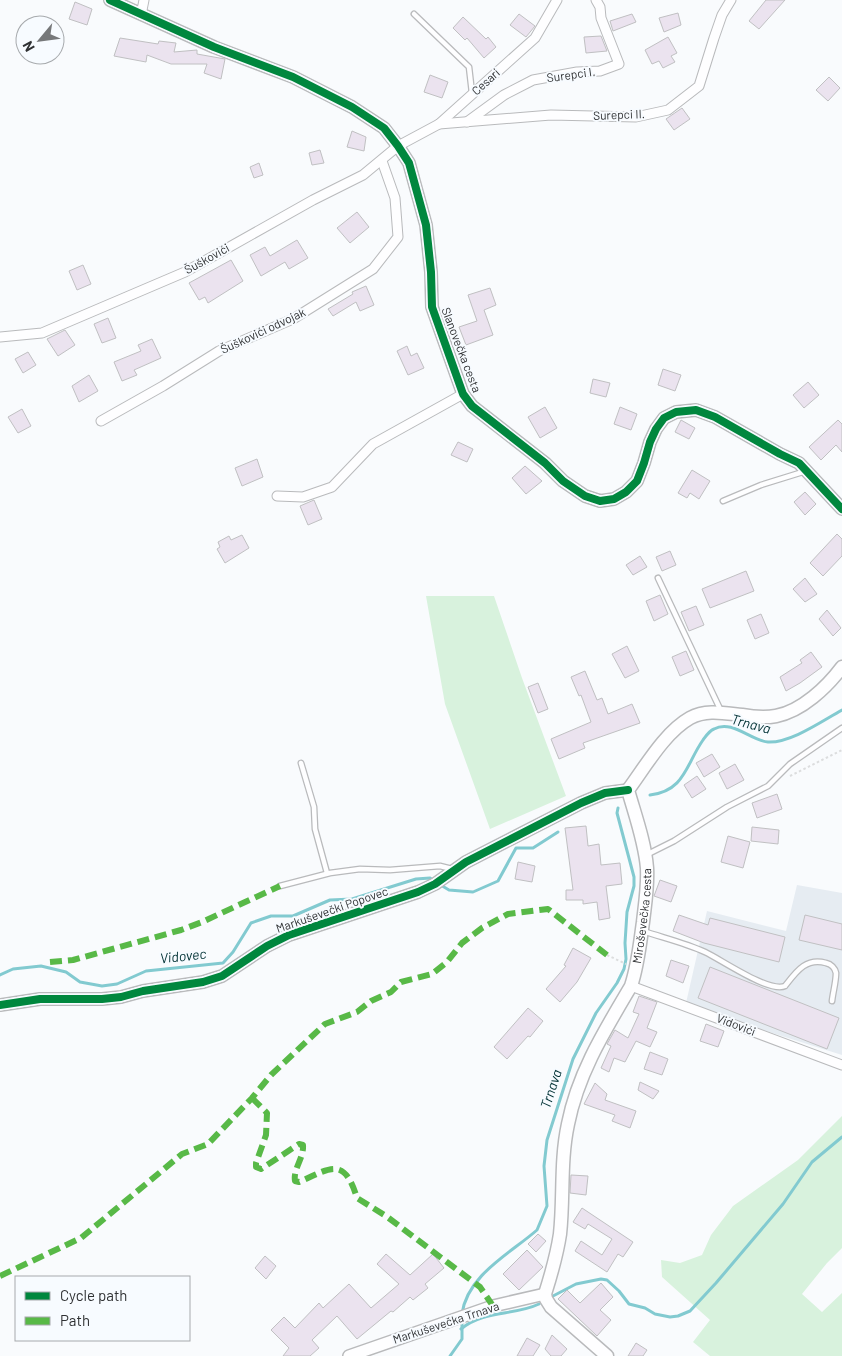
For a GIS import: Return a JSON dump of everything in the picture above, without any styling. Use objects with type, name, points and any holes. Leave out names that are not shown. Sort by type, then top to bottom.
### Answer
[{"type":"main road","points":[[628,790],[678,726],[690,718],[702,713],[722,712],[761,717],[776,716],[798,708],[818,692],[842,667]]},
{"type":"main road","name":"Miroševečka cesta","points":[[545,1294],[560,1235],[564,1148],[578,1087],[591,1054],[630,986],[635,973],[647,894],[647,867],[628,790]]},
{"type":"main road","points":[[545,1294],[551,1307],[607,1356]]},
{"type":"street","name":"Slanovečka cesta","points":[[110,0],[214,47],[293,77],[352,107],[384,128],[409,163],[426,225],[431,272],[432,307],[463,394],[472,406],[545,463],[563,481],[585,496],[600,501],[614,499],[626,492],[637,481],[656,429],[664,418],[676,412],[696,410],[715,417],[780,454],[799,462],[842,509]]},
{"type":"street","points":[[141,15],[144,0]]},
{"type":"street","name":"Cesari","points":[[398,146],[439,124],[535,38],[557,0]]},
{"type":"street","name":"Surepci I.","points":[[466,122],[504,94],[533,80],[577,72],[600,71],[619,64],[601,18],[600,6],[596,0]]},
{"type":"street","name":"Surepci II.","points":[[439,124],[551,115],[636,117],[668,110],[699,86],[722,15],[731,0]]},
{"type":"street","name":"Šuškovići","points":[[0,337],[42,333],[185,272],[313,200],[363,175],[398,146]]},
{"type":"street","name":"Šuškovići odvojak","points":[[100,421],[163,386],[219,351],[293,319],[373,270],[398,237],[395,198],[382,161]]},
{"type":"street","points":[[277,496],[303,497],[332,487],[373,444],[463,394]]},
{"type":"street","name":"Markuševečki Popovec","points":[[0,1005],[40,999],[102,999],[121,997],[144,991],[203,982],[222,976],[267,946],[289,935],[418,892],[435,884],[449,873],[503,842],[581,803],[605,794],[628,790]]},
{"type":"street","name":"Vidovići","points":[[630,986],[842,1065]]},
{"type":"street","name":"Markuševečka Trnava","points":[[349,1356],[493,1306],[545,1294]]},
{"type":"lane","points":[[414,14],[469,67],[472,94]]},
{"type":"lane","points":[[723,501],[761,485],[807,471]]},
{"type":"lane","points":[[658,578],[722,712]]},
{"type":"lane","points":[[645,856],[674,841],[727,807],[768,786],[790,764],[842,728]]},
{"type":"lane","points":[[301,763],[314,808],[315,829],[326,873]]},
{"type":"lane","points":[[280,886],[326,873],[360,869],[390,870],[440,866],[449,873]]},
{"type":"lane","points":[[642,930],[706,952],[737,971],[776,987],[785,986],[795,972],[808,963],[819,961],[829,963],[836,972],[832,1001]]},
{"type":"path","points":[[786,778],[842,750]]},
{"type":"path","points":[[607,955],[622,963]]},
{"type":"shaded area","points":[[797,885],[842,893],[842,1055],[741,1023],[686,1003],[707,911],[786,931]]},
{"type":"green space","points":[[426,596],[494,596],[566,796],[490,829],[445,704]]},
{"type":"green space","points":[[842,1116],[842,1248],[802,1294],[822,1312],[842,1293],[842,1356],[710,1356],[693,1342],[710,1320],[662,1277],[661,1260],[680,1263],[702,1255],[711,1235],[733,1206],[798,1160]]},
{"type":"building","points":[[766,0],[785,0],[759,29],[749,21]]},
{"type":"building","points":[[75,2],[92,9],[87,25],[69,19]]},
{"type":"building","points":[[678,13],[681,25],[664,32],[659,18]]},
{"type":"building","points":[[519,14],[535,26],[526,37],[510,25]]},
{"type":"building","points":[[632,14],[636,22],[613,31],[610,21]]},
{"type":"building","points":[[463,17],[486,39],[488,37],[496,47],[484,58],[467,38],[465,40],[453,28]]},
{"type":"building","points":[[601,36],[607,51],[586,53],[584,37]]},
{"type":"building","points":[[668,37],[677,53],[671,56],[675,62],[663,68],[659,61],[652,64],[645,50]]},
{"type":"building","points":[[120,38],[158,44],[159,41],[176,43],[174,52],[197,50],[197,54],[225,59],[221,79],[204,73],[207,64],[171,64],[147,55],[146,62],[114,56]]},
{"type":"building","points":[[430,75],[448,82],[442,98],[424,92]]},
{"type":"building","points":[[829,77],[840,88],[828,101],[816,90]]},
{"type":"building","points":[[682,108],[690,119],[674,130],[666,119]]},
{"type":"building","points":[[352,131],[366,137],[364,151],[347,147]]},
{"type":"building","points":[[320,150],[324,163],[312,165],[309,153]]},
{"type":"building","points":[[259,163],[263,175],[254,178],[250,167]]},
{"type":"building","points":[[357,212],[369,227],[350,243],[337,228]]},
{"type":"building","points":[[297,240],[308,258],[289,269],[285,262],[261,276],[250,255],[265,247],[270,256]]},
{"type":"building","points":[[231,260],[243,281],[208,303],[205,297],[199,300],[189,283]]},
{"type":"building","points":[[83,265],[91,284],[77,290],[69,271]]},
{"type":"building","points":[[366,286],[374,305],[360,311],[356,302],[333,316],[328,309],[353,294],[352,292]]},
{"type":"building","points":[[490,288],[496,305],[484,310],[493,335],[466,345],[459,327],[477,321],[468,295]]},
{"type":"building","points":[[108,318],[116,338],[102,343],[94,324]]},
{"type":"building","points":[[65,330],[75,345],[58,356],[47,339]]},
{"type":"building","points":[[152,339],[161,358],[134,370],[137,375],[122,381],[114,362],[141,351],[138,345]]},
{"type":"building","points":[[407,346],[411,356],[417,353],[424,368],[408,375],[397,351]]},
{"type":"building","points":[[28,352],[36,365],[23,373],[15,359]]},
{"type":"building","points":[[663,369],[681,375],[675,391],[658,385]]},
{"type":"building","points":[[89,375],[98,391],[79,402],[72,386]]},
{"type":"building","points":[[593,379],[610,383],[606,397],[590,393]]},
{"type":"building","points":[[808,382],[819,395],[804,408],[793,395]]},
{"type":"building","points":[[545,407],[557,428],[540,438],[528,417]]},
{"type":"building","points":[[620,407],[637,414],[631,430],[614,424]]},
{"type":"building","points":[[22,409],[31,426],[18,433],[8,417]]},
{"type":"building","points":[[681,420],[695,428],[689,439],[675,432]]},
{"type":"building","points":[[838,420],[842,424],[842,452],[836,445],[821,460],[809,447]]},
{"type":"building","points":[[458,442],[473,449],[467,462],[451,455]]},
{"type":"building","points":[[257,459],[263,477],[242,486],[235,468]]},
{"type":"building","points":[[525,466],[542,481],[526,494],[512,478]]},
{"type":"building","points":[[692,470],[710,481],[699,499],[690,493],[687,498],[678,493]]},
{"type":"building","points":[[805,492],[816,504],[805,515],[794,502]]},
{"type":"building","points":[[314,500],[322,519],[308,525],[300,506]]},
{"type":"building","points":[[837,534],[842,539],[842,556],[823,576],[810,563]]},
{"type":"building","points":[[242,535],[249,548],[225,563],[217,549],[220,547],[218,542],[229,536],[231,540]]},
{"type":"building","points":[[670,551],[676,565],[662,571],[656,557]]},
{"type":"building","points":[[640,556],[647,567],[633,575],[626,565]]},
{"type":"building","points":[[746,571],[754,591],[710,608],[702,589]]},
{"type":"building","points":[[805,578],[817,594],[805,602],[793,589]]},
{"type":"building","points":[[660,595],[668,614],[654,621],[646,601]]},
{"type":"building","points":[[696,606],[704,625],[689,631],[681,612]]},
{"type":"building","points":[[827,610],[841,628],[833,636],[819,619]]},
{"type":"building","points":[[761,614],[769,633],[755,639],[747,620]]},
{"type":"building","points":[[627,646],[639,671],[625,678],[612,654]]},
{"type":"building","points":[[686,651],[694,670],[680,676],[672,657]]},
{"type":"building","points":[[811,652],[822,667],[786,691],[780,677],[802,663],[800,660]]},
{"type":"building","points":[[585,671],[597,700],[602,698],[608,714],[632,704],[640,723],[583,743],[585,748],[559,759],[551,739],[591,722],[581,695],[579,696],[571,677]]},
{"type":"building","points":[[538,683],[548,709],[538,713],[528,687]]},
{"type":"building","points":[[712,754],[720,767],[704,777],[696,763]]},
{"type":"building","points":[[735,764],[744,780],[727,789],[719,773]]},
{"type":"building","points":[[697,776],[706,789],[692,798],[684,785]]},
{"type":"building","points":[[777,794],[782,809],[757,818],[752,803]]},
{"type":"building","points":[[586,826],[588,846],[599,844],[601,865],[620,863],[622,884],[606,886],[610,918],[599,920],[597,902],[583,904],[583,900],[566,900],[566,890],[573,890],[565,828]]},
{"type":"building","points":[[752,827],[779,830],[778,844],[751,841]]},
{"type":"building","points":[[728,836],[750,842],[743,868],[721,862]]},
{"type":"building","points":[[518,862],[535,866],[532,882],[515,879]]},
{"type":"building","points":[[660,880],[677,886],[671,902],[654,896]]},
{"type":"building","points":[[679,915],[708,925],[710,918],[785,937],[779,962],[704,943],[673,931]]},
{"type":"building","points":[[805,915],[842,924],[842,950],[799,940]]},
{"type":"building","points":[[573,948],[591,958],[577,982],[560,1002],[546,989],[566,966],[564,965]]},
{"type":"building","points":[[671,960],[689,966],[683,983],[666,976]]},
{"type":"building","points":[[710,967],[839,1018],[827,1049],[698,998]]},
{"type":"building","points":[[639,996],[657,1002],[647,1028],[657,1032],[650,1047],[636,1041],[625,1062],[614,1058],[609,1072],[601,1068],[611,1046],[607,1044],[615,1030],[628,1038],[639,1014],[633,1012]]},
{"type":"building","points":[[528,1008],[543,1021],[530,1037],[528,1036],[507,1059],[494,1047]]},
{"type":"building","points":[[706,1024],[724,1031],[718,1047],[700,1041]]},
{"type":"building","points":[[650,1052],[668,1059],[662,1075],[644,1069]]},
{"type":"building","points":[[640,1082],[659,1091],[653,1099],[638,1090]]},
{"type":"building","points":[[595,1083],[607,1094],[605,1100],[636,1111],[630,1128],[612,1121],[615,1115],[584,1104]]},
{"type":"building","points":[[571,1175],[588,1176],[586,1195],[570,1193]]},
{"type":"building","points":[[582,1208],[633,1242],[623,1257],[618,1254],[607,1272],[575,1251],[581,1241],[602,1255],[612,1239],[588,1224],[585,1229],[573,1222]]},
{"type":"building","points":[[538,1234],[546,1241],[536,1252],[528,1244]]},
{"type":"building","points":[[527,1250],[543,1267],[519,1290],[503,1274]]},
{"type":"building","points":[[386,1254],[410,1275],[433,1254],[444,1268],[425,1284],[428,1288],[413,1300],[410,1297],[357,1339],[337,1316],[312,1340],[319,1348],[310,1356],[283,1356],[289,1348],[271,1330],[284,1317],[295,1328],[319,1303],[323,1308],[349,1284],[371,1308],[399,1284],[377,1264]]},
{"type":"building","points":[[265,1256],[276,1266],[266,1279],[255,1268]]},
{"type":"building","points":[[601,1283],[613,1297],[600,1310],[611,1320],[597,1336],[558,1299],[567,1290],[580,1303]]},
{"type":"building","points":[[552,1335],[567,1349],[561,1356],[551,1356],[545,1349]]},
{"type":"building","points":[[527,1338],[540,1345],[533,1356],[517,1356]]},
{"type":"building","points":[[636,1343],[647,1350],[643,1356],[628,1356]]},
{"type":"waterway","name":"Trnava","points":[[650,795],[671,788],[678,782],[703,740],[714,729],[721,727],[735,728],[762,741],[777,741],[796,735],[842,710]]},
{"type":"waterway","name":"Trnava","points":[[462,1314],[466,1300],[481,1276],[537,1230],[547,1206],[544,1166],[547,1140],[573,1059],[596,1013],[617,983],[624,969],[627,912],[634,886],[634,877],[617,813],[618,808]]},
{"type":"waterway","name":"Vidovec","points":[[439,884],[449,890],[473,892],[498,881],[516,848],[533,848],[558,832]]},
{"type":"waterway","name":"Vidovec","points":[[0,975],[13,969],[41,966],[66,972],[80,982],[102,986],[117,984],[146,971],[223,963],[233,952],[251,923],[271,916],[293,916],[330,900],[352,899],[416,879],[430,878],[434,881]]},
{"type":"waterway","points":[[553,1296],[576,1284],[601,1279],[607,1280],[629,1304],[645,1308],[655,1314],[670,1317],[690,1311],[783,1204],[812,1162],[842,1137]]},
{"type":"waterway","points":[[461,1329],[479,1319],[539,1304]]},
{"type":"waterway","name":"Trnava","points":[[450,1356],[462,1339],[462,1320]]},
{"type":"marked path","points":[[50,962],[73,960],[181,930],[280,886]]},
{"type":"marked path","points":[[0,1276],[81,1238],[182,1154],[208,1144],[271,1075],[325,1024],[357,1012],[371,1001],[391,992],[401,982],[432,974],[447,962],[462,943],[482,928],[508,914],[548,909],[607,955]]},
{"type":"marked path","points":[[252,1098],[267,1113],[266,1135],[256,1167],[261,1169],[299,1144],[303,1145],[295,1181],[299,1182],[328,1170],[335,1169],[341,1171],[347,1176],[357,1198],[386,1216],[480,1287],[493,1306]]},
{"type":"cycle path","points":[[110,0],[214,47],[293,77],[352,107],[384,128],[409,163],[426,225],[431,272],[432,307],[463,394],[472,406],[545,463],[563,481],[585,496],[600,501],[614,499],[626,492],[637,481],[650,442],[664,418],[676,412],[696,410],[715,417],[799,463],[842,509]]},
{"type":"cycle path","points":[[0,1005],[40,999],[102,999],[121,997],[143,991],[203,982],[222,976],[267,946],[289,935],[418,892],[435,884],[466,862],[581,803],[605,793],[628,790]]}]
